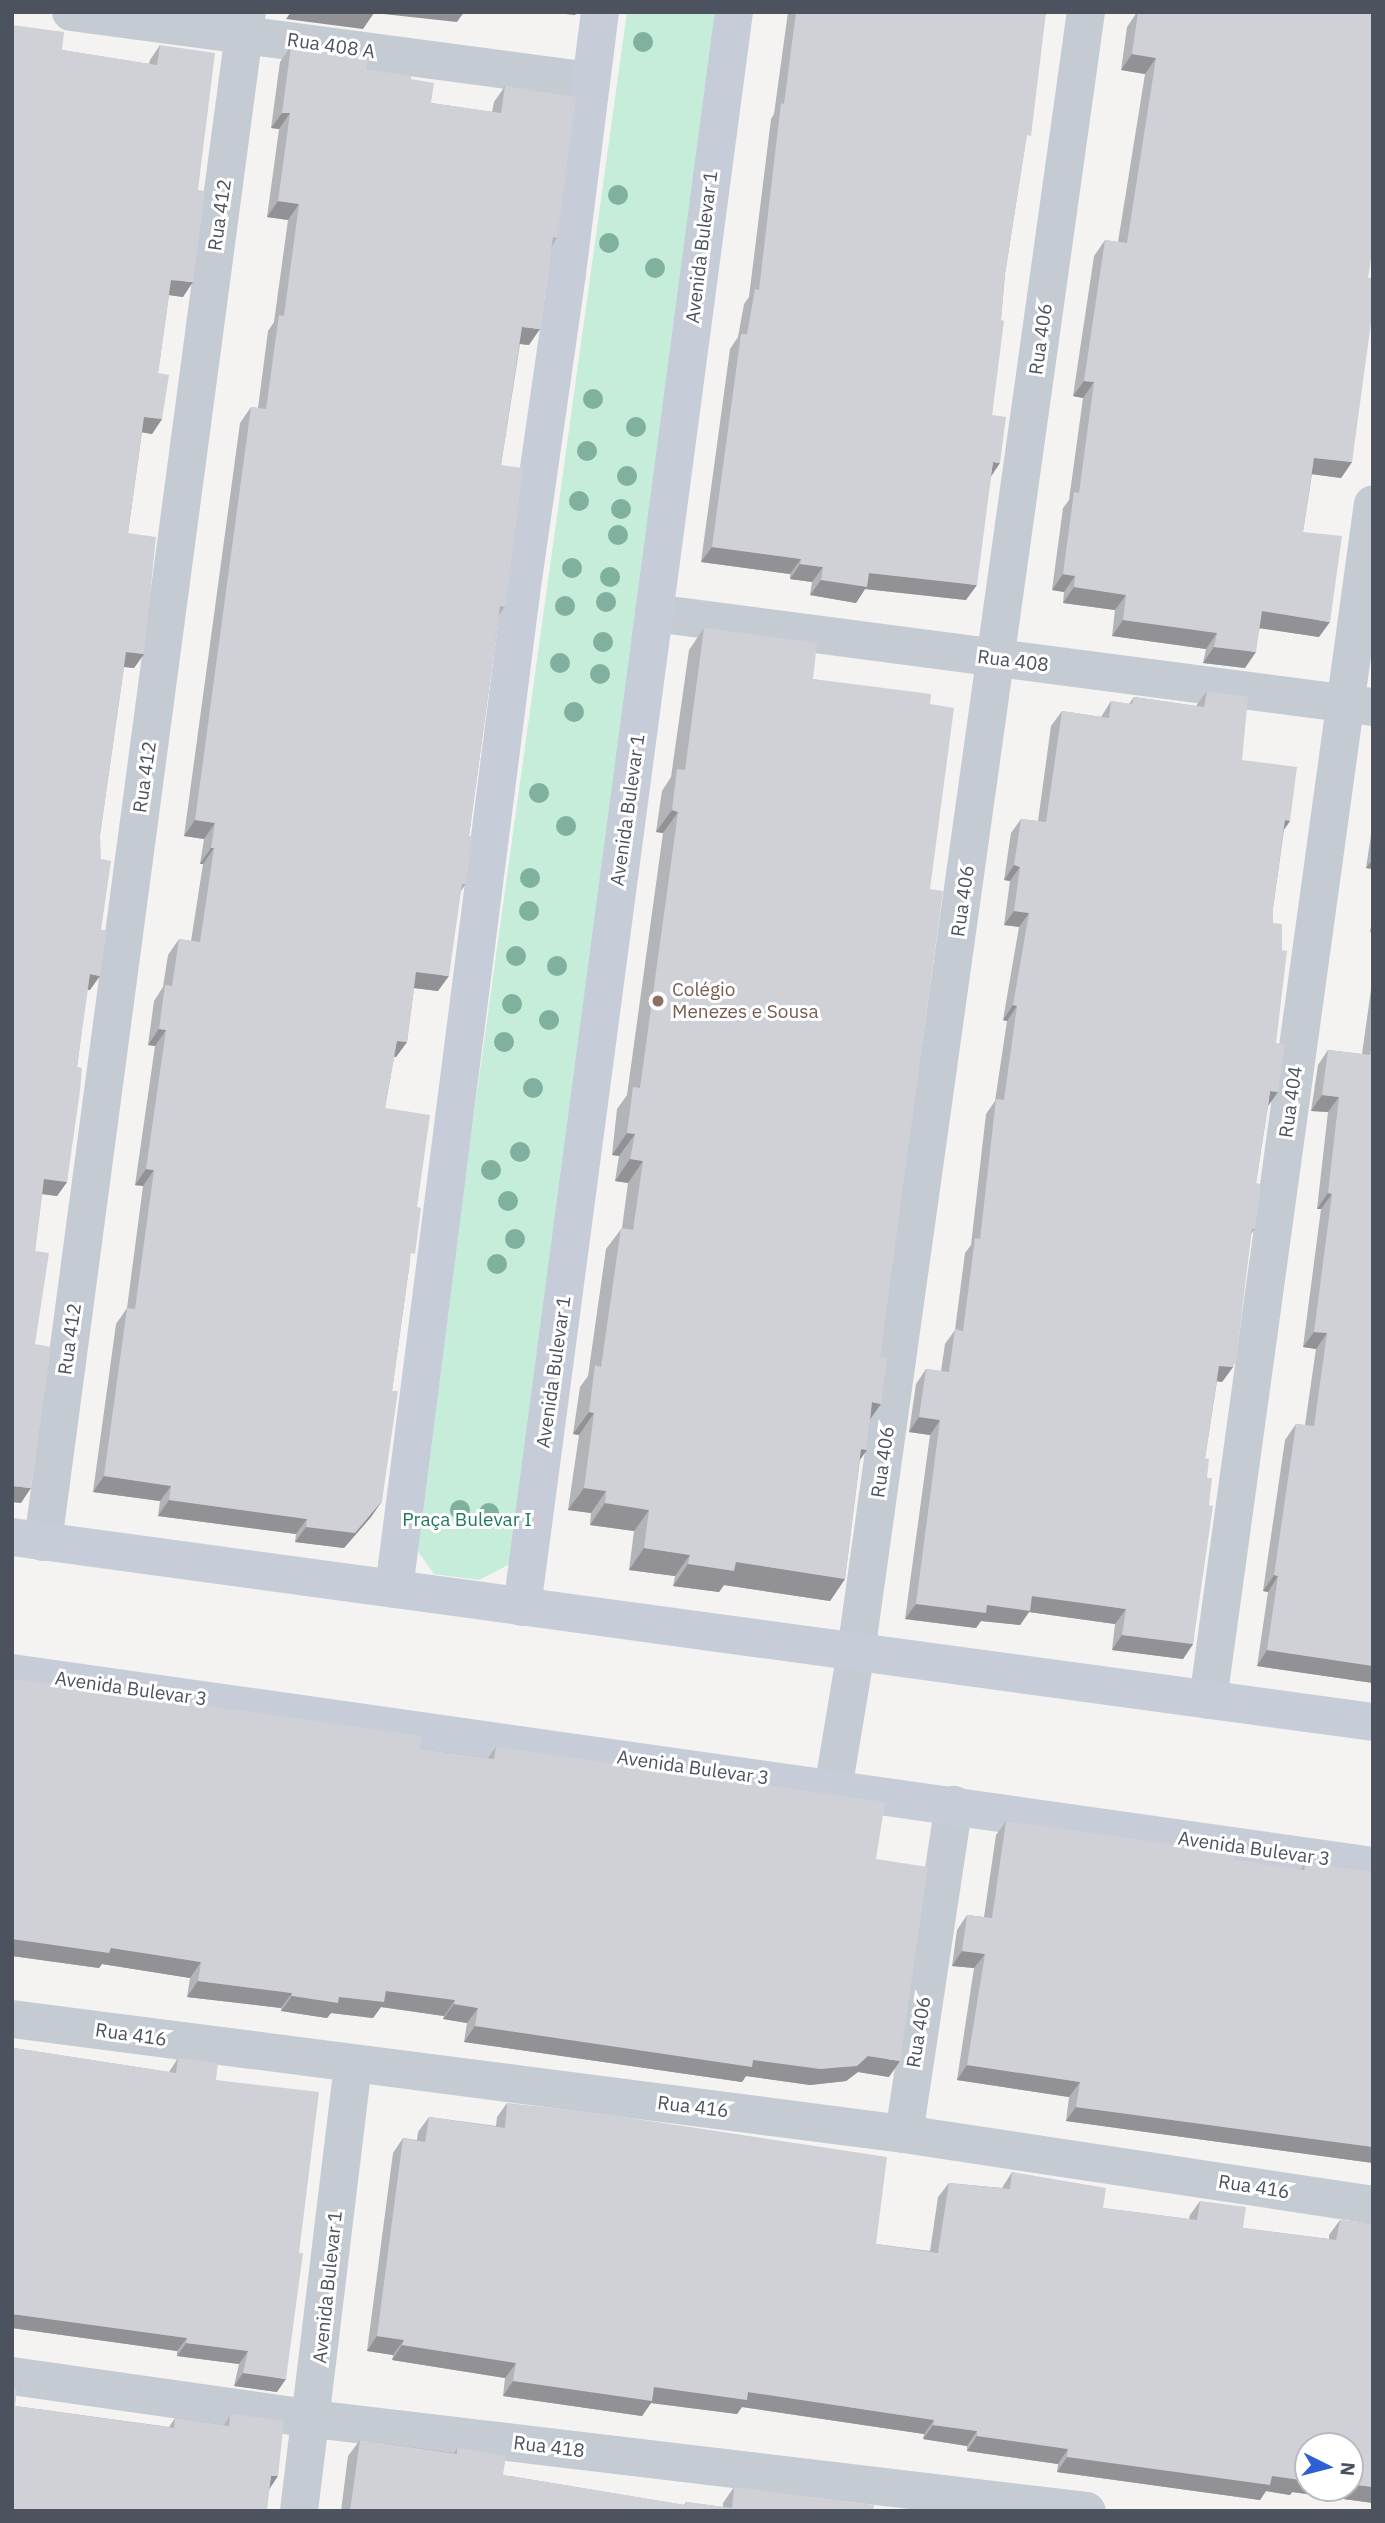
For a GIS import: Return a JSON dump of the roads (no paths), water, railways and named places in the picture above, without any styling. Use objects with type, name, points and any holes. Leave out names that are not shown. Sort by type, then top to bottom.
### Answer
[{"type":"street","name":"Rua 408 A","points":[[71,12],[245,23],[590,81]]},
{"type":"street","points":[[394,1590],[600,12]]},
{"type":"street","name":"Avenida Bulevar 1","points":[[522,1607],[734,12]]},
{"type":"street","name":"Rua 406","points":[[833,1789],[856,1652],[1086,12]]},
{"type":"street","name":"Rua 412","points":[[28,1539],[245,23]]},
{"type":"street","name":"Rua 404","points":[[1208,1700],[1359,706],[1373,504]]},
{"type":"street","name":"Rua 408","points":[[654,613],[1359,706]]},
{"type":"street","points":[[28,1539],[1373,1722]]},
{"type":"street","name":"Avenida Bulevar 3","points":[[12,1673],[1373,1866]]},
{"type":"street","name":"Rua 406","points":[[904,2134],[954,1805]]},
{"type":"street","name":"Rua 416","points":[[12,2019],[904,2134],[1373,2205]]},
{"type":"street","name":"Avenida Bulevar 1","points":[[299,2511],[313,2419],[353,2064]]},
{"type":"street","name":"Rua 418","points":[[12,2376],[313,2419],[1087,2511]]},
{"type":"place","name":"Colégio Menezes e Sousa","points":[[658,1001]]},
{"type":"park label","name":"Praça Bulevar I","points":[[467,1520]]}]
